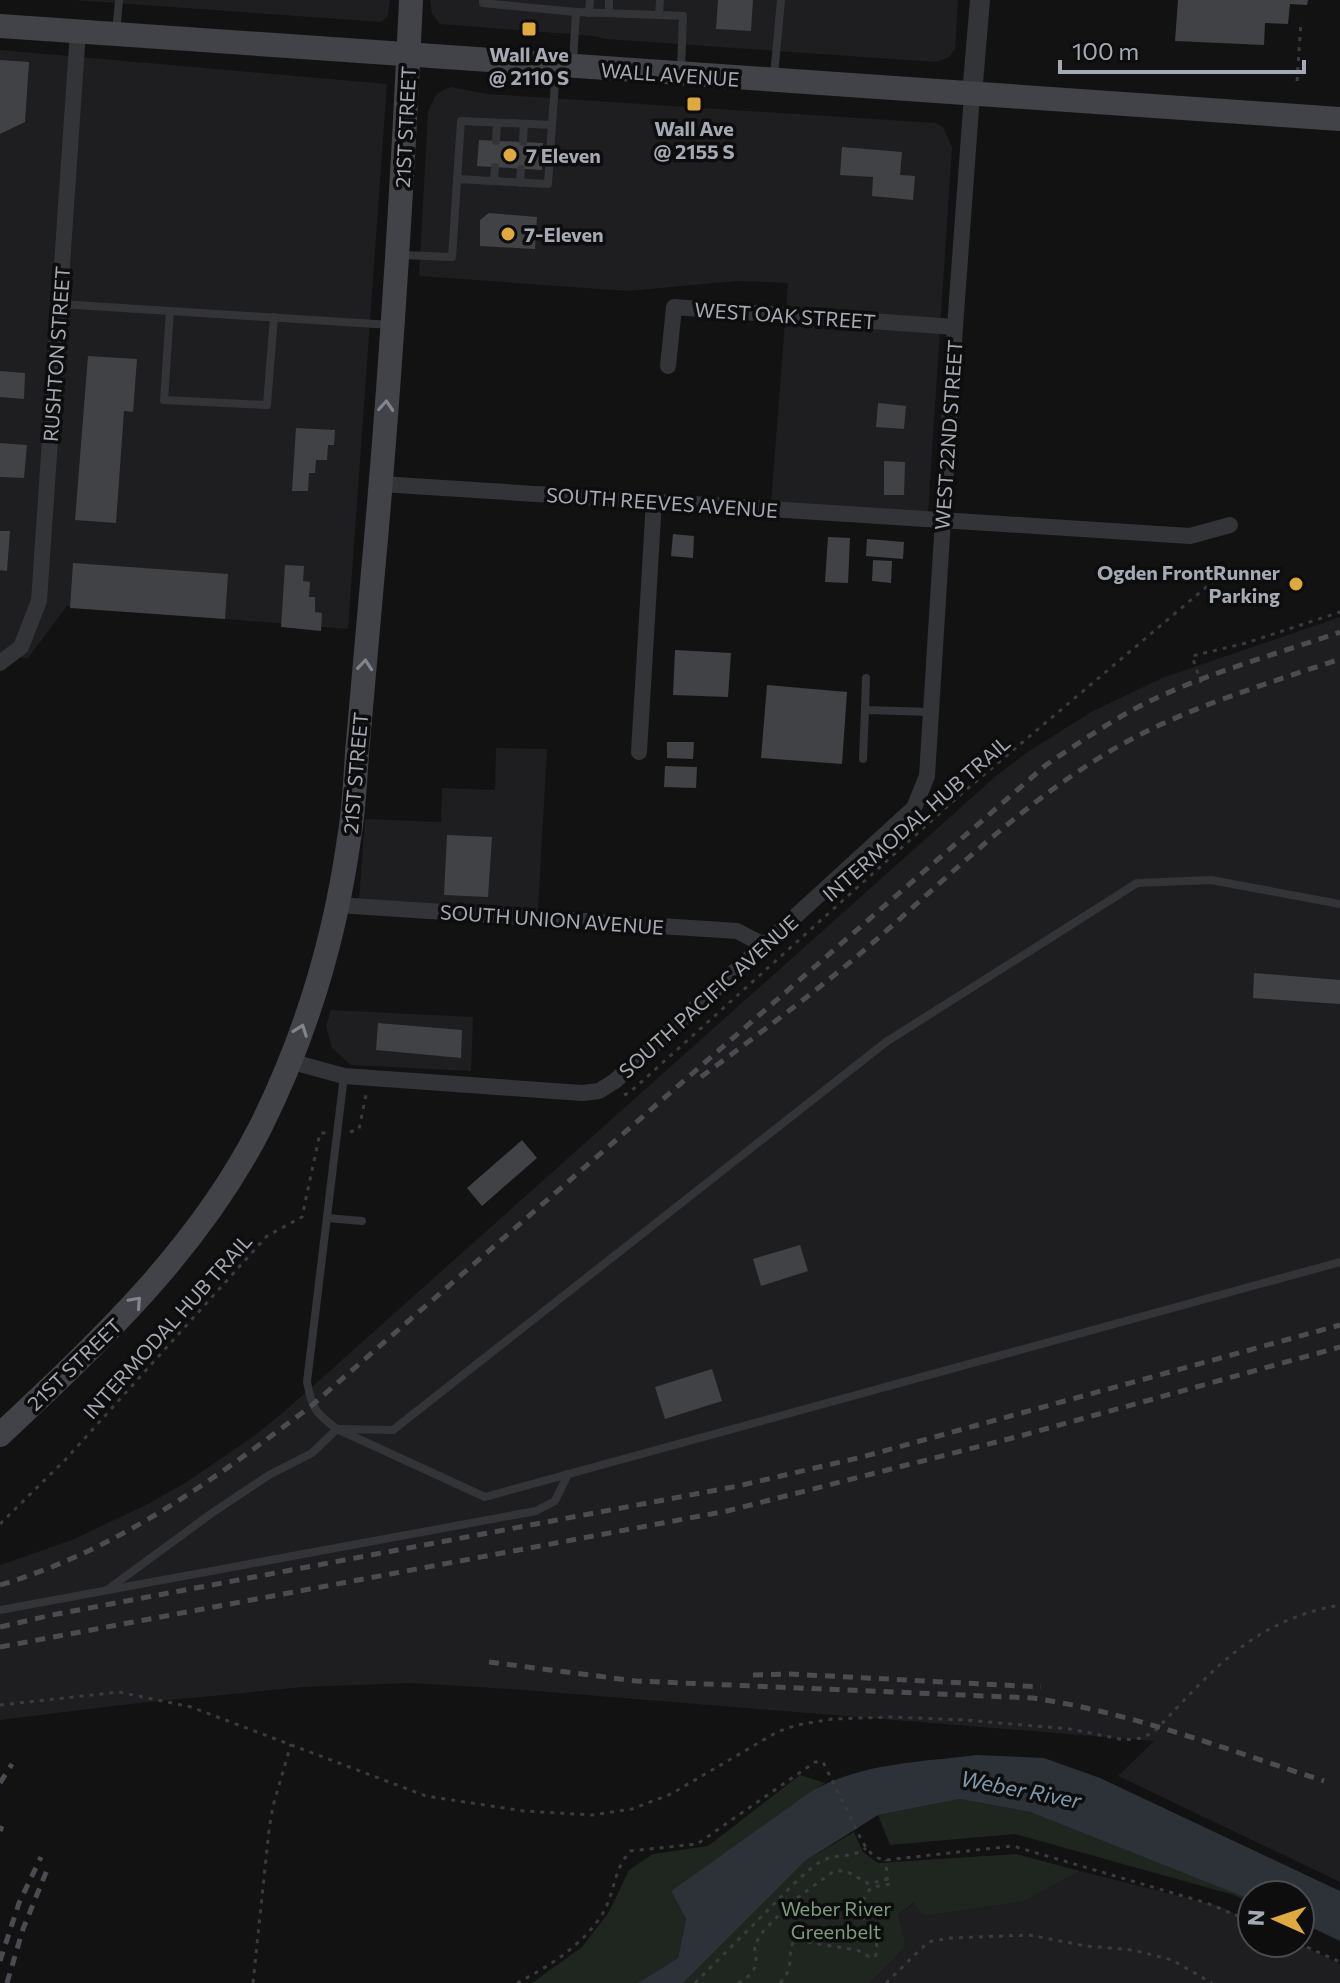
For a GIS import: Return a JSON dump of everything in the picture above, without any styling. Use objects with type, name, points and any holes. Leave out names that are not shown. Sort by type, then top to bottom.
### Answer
[{"type":"main road","name":"21ST STREET","points":[[0,1435],[116,1324],[181,1249],[223,1192],[260,1128],[317,984],[350,837],[381,484],[411,0]]},
{"type":"main road","name":"WALL AVENUE","points":[[0,26],[1340,119]]},
{"type":"street","points":[[972,95],[980,0]]},
{"type":"street","name":"RUSHTON STREET","points":[[0,663],[21,647],[39,601],[78,31]]},
{"type":"street","name":"WEST 22ND STREET","points":[[927,776],[972,95]]},
{"type":"street","name":"WEST OAK STREET","points":[[668,366],[674,307],[955,327]]},
{"type":"street","name":"SOUTH REEVES AVENUE","points":[[381,484],[1190,536],[1230,525]]},
{"type":"street","points":[[639,752],[654,501]]},
{"type":"street","name":"SOUTH PACIFIC AVENUE","points":[[289,1061],[344,1076],[582,1093],[599,1091],[615,1081],[914,808],[927,776]]},
{"type":"street","name":"SOUTH UNION AVENUE","points":[[337,905],[737,931],[764,945]]},
{"type":"lane","points":[[116,34],[119,0]]},
{"type":"lane","points":[[483,0],[483,3],[548,5],[576,12],[683,16],[681,74]]},
{"type":"lane","points":[[565,11],[566,0]]},
{"type":"lane","points":[[589,13],[590,0]]},
{"type":"lane","points":[[609,0],[609,13]]},
{"type":"lane","points":[[659,15],[660,0]]},
{"type":"lane","points":[[773,81],[781,0]]},
{"type":"lane","points":[[457,179],[548,184],[552,125],[576,12]]},
{"type":"lane","points":[[397,254],[452,257],[461,121],[552,125]]},
{"type":"lane","points":[[496,141],[497,123]]},
{"type":"lane","points":[[523,142],[524,124]]},
{"type":"lane","points":[[494,181],[495,167]]},
{"type":"lane","points":[[520,183],[521,169]]},
{"type":"lane","points":[[60,304],[392,325]]},
{"type":"lane","points":[[170,311],[164,400],[267,405],[274,317]]},
{"type":"lane","points":[[863,759],[866,678]]},
{"type":"lane","points":[[865,710],[931,712]]},
{"type":"lane","points":[[107,1590],[212,1513],[269,1475],[312,1453],[337,1429],[393,1430],[886,1042],[1137,883],[1211,880],[1340,904]]},
{"type":"lane","points":[[344,1076],[307,1382],[311,1406],[319,1417],[337,1429],[485,1497],[1340,1262]]},
{"type":"lane","points":[[327,1218],[362,1221]]},
{"type":"lane","points":[[0,1610],[536,1511],[555,1501],[568,1474]]},
{"type":"path","points":[[1297,81],[1301,21]]},
{"type":"path","name":"INTERMODAL HUB TRAIL","points":[[617,1097],[629,1093],[960,795],[1230,567]]},
{"type":"path","points":[[1201,683],[1192,656],[1246,643],[1340,612]]},
{"type":"path","points":[[345,1133],[359,1129],[363,1102],[372,1078]]},
{"type":"path","name":"INTERMODAL HUB TRAIL","points":[[0,1524],[66,1459],[267,1236],[302,1217],[320,1133]]},
{"type":"path","points":[[0,1705],[119,1692],[191,1707],[426,1796],[524,1811],[592,1815],[632,1809],[671,1794],[777,1732],[832,1719],[891,1717],[966,1720],[1070,1729],[1113,1739],[1142,1738],[1155,1731],[1223,1660],[1252,1638],[1309,1611],[1340,1605]]},
{"type":"path","points":[[253,1983],[269,1830],[291,1744]]},
{"type":"path","points":[[517,1983],[551,1965],[578,1942],[603,1912],[620,1864],[630,1851],[697,1844],[815,1762],[823,1762],[862,1841],[877,1858],[886,1860],[1013,1846],[1207,1903],[1236,1915]]},
{"type":"path","points":[[695,1983],[820,1862],[858,1854],[866,1848]]},
{"type":"path","points":[[780,1983],[789,1971],[791,1943],[796,1940],[857,1950],[875,1957],[878,1951],[862,1917],[862,1904],[872,1887],[891,1884],[887,1879],[886,1860]]},
{"type":"path","points":[[738,1983],[753,1972],[758,1960],[754,1946],[764,1930],[793,1901],[834,1871],[846,1871],[869,1884],[887,1879]]},
{"type":"path","points":[[886,1983],[928,1942],[950,1938],[1029,1935],[1086,1946],[1133,1950],[1172,1960],[1212,1983]]},
{"type":"path","points":[[1316,1951],[1340,1962]]},
{"type":"shaded area","points":[[73,0],[390,0],[388,16],[381,22]]},
{"type":"shaded area","points":[[430,0],[958,0],[955,49],[949,57],[936,62],[440,24],[432,14]]},
{"type":"shaded area","points":[[0,50],[387,84],[348,629],[67,606],[28,658],[0,657]]},
{"type":"shaded area","points":[[451,87],[487,94],[936,123],[943,127],[952,147],[928,513],[771,502],[788,283],[737,281],[627,291],[419,276],[428,111],[436,95]]},
{"type":"shaded area","points":[[1340,617],[1340,1882],[1118,1776],[1154,1741],[411,1683],[304,1687],[0,1720],[0,1565],[72,1540],[148,1504],[254,1436],[996,776],[1026,753],[1091,712],[1162,678]]},
{"type":"shaded area","points":[[496,748],[547,749],[538,909],[359,899],[365,819],[441,822],[442,788],[495,790]]},
{"type":"shaded area","points":[[331,1010],[473,1017],[471,1071],[351,1065],[332,1048],[326,1026]]},
{"type":"shaded area","points":[[1080,1871],[1219,1906],[1236,1914],[1236,1959],[1316,1959],[1316,1952],[1340,1964],[1340,1983],[870,1983],[906,1946],[898,1915],[914,1903],[925,1916],[1023,1901]]},
{"type":"green space","points":[[800,1775],[825,1783],[671,1891],[686,1919],[678,1958],[638,1983],[532,1983],[582,1947],[609,1912],[629,1870],[653,1854],[708,1846]]},
{"type":"green space","name":"Weber River Greenbelt","points":[[960,1799],[1030,1812],[1236,1896],[1015,1834],[890,1845],[878,1815]]},
{"type":"green space","name":"Weber River Greenbelt","points":[[854,1832],[863,1852],[878,1863],[1016,1854],[1080,1871],[1024,1901],[925,1916],[913,1903],[898,1915],[906,1946],[870,1983],[683,1983],[805,1861]]},
{"type":"water","name":"Weber River","points":[[977,1755],[1044,1758],[1100,1778],[1315,1879],[1236,1879],[1236,1894],[1030,1812],[960,1799],[878,1815],[805,1861],[683,1983],[638,1983],[678,1958],[686,1919],[671,1891],[809,1793],[848,1775],[912,1762]]},
{"type":"water","points":[[1316,1880],[1340,1891],[1340,1941],[1316,1930]]},
{"type":"building","points":[[718,0],[753,0],[751,31],[716,29]]},
{"type":"building","points":[[1178,0],[1308,0],[1307,5],[1290,4],[1288,24],[1265,23],[1264,45],[1175,41]]},
{"type":"building","points":[[0,60],[29,62],[25,122],[0,134]]},
{"type":"building","name":"7 Eleven","points":[[479,140],[543,143],[542,170],[477,166]]},
{"type":"building","points":[[842,147],[902,152],[900,175],[915,176],[913,200],[872,196],[873,177],[840,175]]},
{"type":"building","name":"7-Eleven","points":[[489,213],[537,217],[535,249],[480,246],[480,220]]},
{"type":"building","points":[[88,356],[137,359],[133,412],[124,411],[116,523],[75,520]]},
{"type":"building","points":[[0,371],[25,373],[24,399],[0,397]]},
{"type":"building","points":[[878,403],[906,406],[904,429],[876,427]]},
{"type":"building","points":[[296,428],[335,430],[334,445],[328,445],[327,460],[316,460],[315,473],[309,473],[308,491],[292,491]]},
{"type":"building","points":[[0,443],[27,445],[24,478],[0,477]]},
{"type":"building","points":[[884,461],[905,462],[904,495],[884,495]]},
{"type":"building","points":[[0,531],[10,531],[7,571],[0,570]]},
{"type":"building","points":[[673,534],[694,536],[693,558],[671,556]]},
{"type":"building","points":[[828,537],[850,538],[848,583],[825,582]]},
{"type":"building","points":[[867,539],[904,542],[903,559],[866,556]]},
{"type":"building","points":[[873,560],[892,561],[891,583],[872,581]]},
{"type":"building","points":[[73,563],[228,574],[225,619],[70,608]]},
{"type":"building","points":[[285,565],[304,566],[303,581],[310,582],[309,597],[315,597],[315,612],[322,613],[321,631],[281,627]]},
{"type":"building","points":[[675,650],[731,653],[728,697],[673,695]]},
{"type":"building","points":[[767,685],[847,692],[842,764],[761,758]]},
{"type":"building","points":[[667,742],[694,742],[693,759],[667,758]]},
{"type":"building","points":[[665,766],[697,767],[696,788],[664,787]]},
{"type":"building","points":[[447,835],[492,837],[488,897],[444,895]]},
{"type":"building","points":[[1254,973],[1340,980],[1340,1004],[1253,998]]},
{"type":"building","points":[[378,1023],[462,1030],[461,1058],[376,1050]]},
{"type":"building","points":[[522,1140],[537,1158],[482,1206],[467,1188]]},
{"type":"building","points":[[800,1245],[808,1271],[761,1286],[753,1259]]},
{"type":"building","points":[[712,1369],[722,1401],[665,1419],[655,1387]]},
{"type":"railway","points":[[0,1585],[85,1553],[164,1510],[311,1406],[1046,765],[1150,701],[1220,672],[1340,632]]},
{"type":"railway","points":[[701,1077],[836,974],[1035,803],[1099,758],[1186,713],[1340,659]]},
{"type":"railway","points":[[0,1627],[738,1486],[862,1457],[1340,1325]]},
{"type":"railway","points":[[0,1647],[727,1511],[1020,1436],[1340,1347]]},
{"type":"railway","points":[[489,1662],[636,1681],[1033,1698],[1144,1723],[1324,1781]]},
{"type":"railway","points":[[753,1675],[790,1674],[1041,1687]]},
{"type":"railway","points":[[0,1783],[12,1764]]},
{"type":"railway","points":[[0,1831],[2,1826]]},
{"type":"railway","points":[[0,1961],[19,1903],[41,1857]]},
{"type":"railway","points":[[7,1983],[23,1929],[49,1865]]},
{"type":"place","name":"Wall Ave @ 2110 S","points":[[529,29]]},
{"type":"place","name":"Wall Ave @ 2155 S","points":[[694,104]]},
{"type":"place","name":"7 Eleven","points":[[510,155]]},
{"type":"place","name":"7-Eleven","points":[[508,234]]},
{"type":"place","name":"Ogden FrontRunner Parking","points":[[1296,584]]}]
